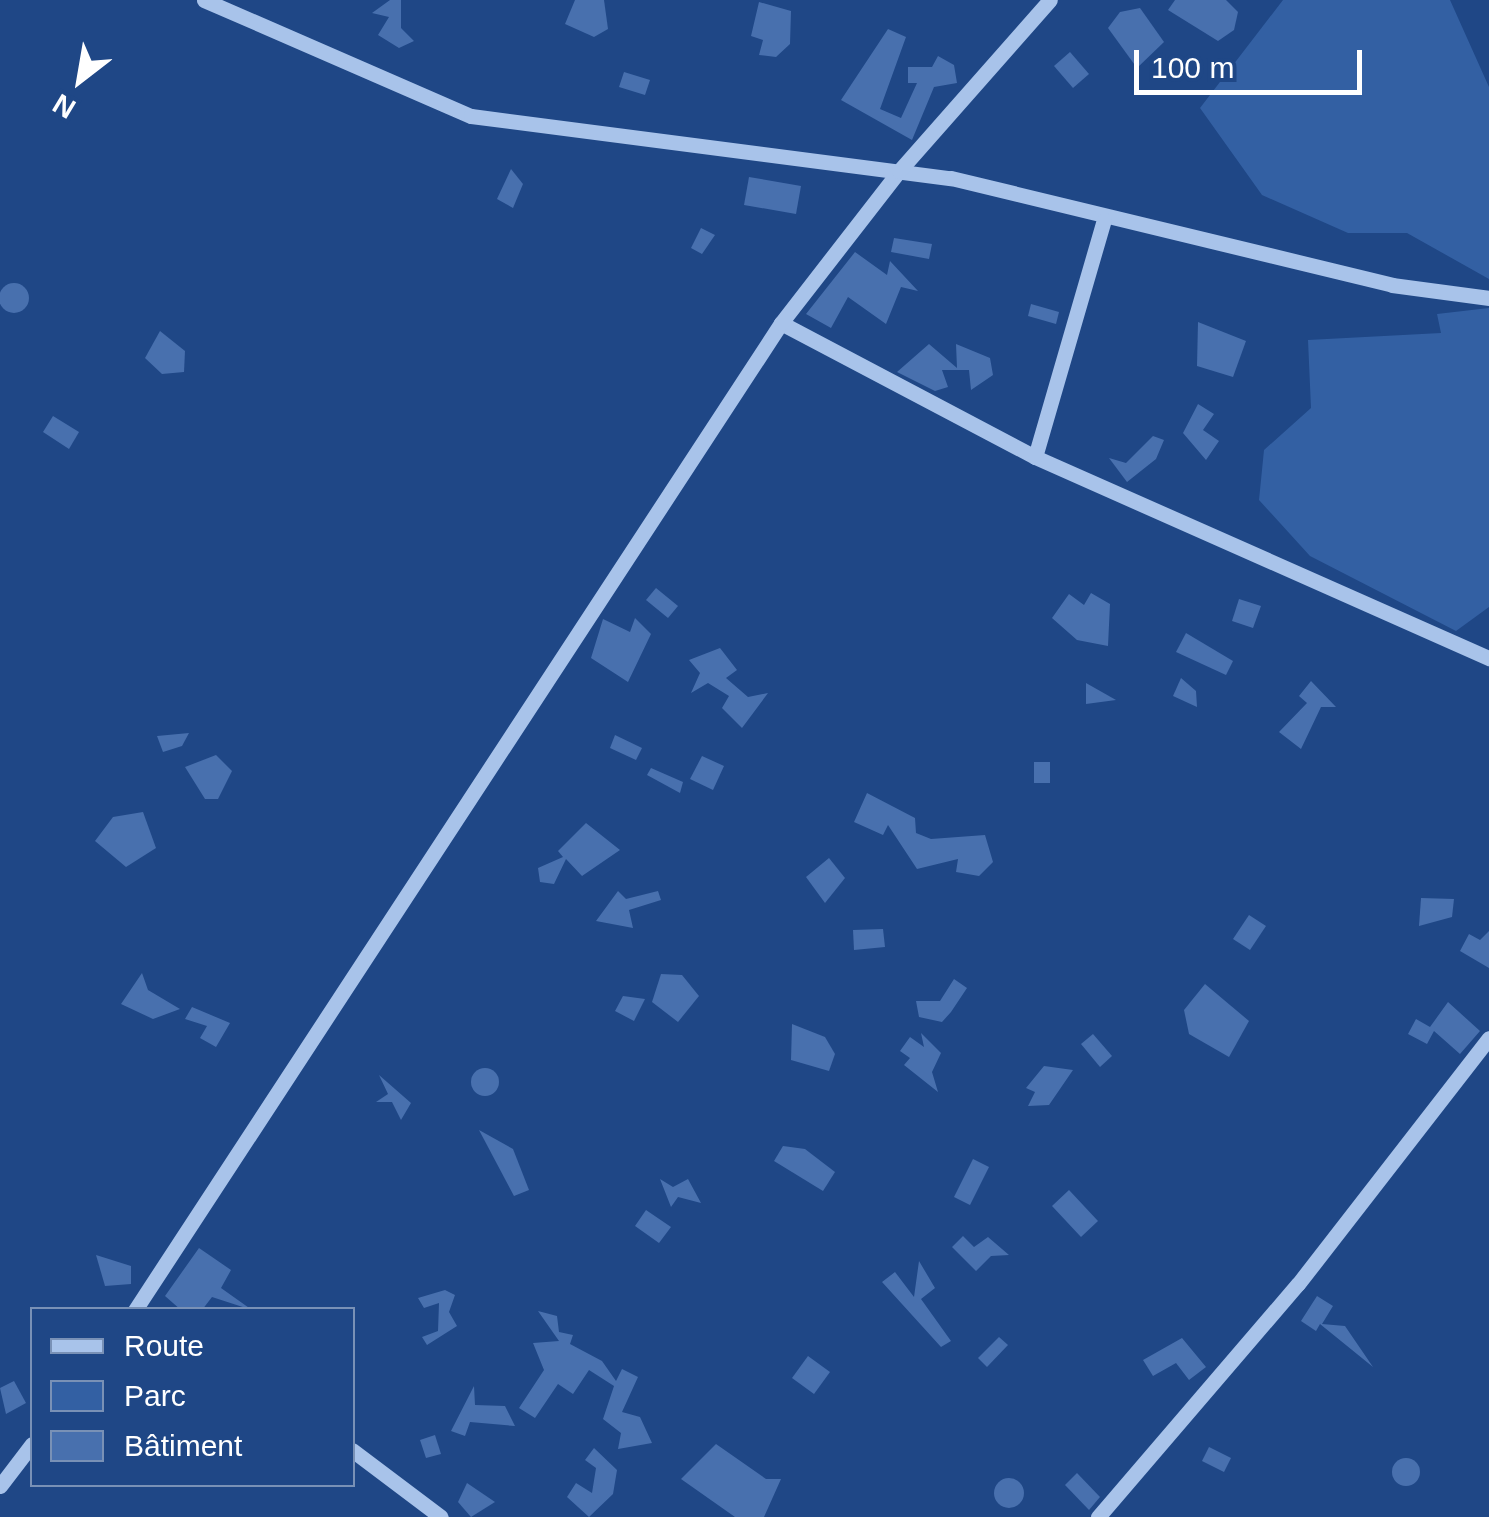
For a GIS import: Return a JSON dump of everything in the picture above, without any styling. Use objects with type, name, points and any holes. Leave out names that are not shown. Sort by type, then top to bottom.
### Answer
[{"type":"street","points":[[204,0],[472,116],[899,171],[1392,285],[1489,298]]},
{"type":"street","points":[[139,1307],[781,324],[899,171],[1050,0]]},
{"type":"street","points":[[1035,457],[1104,220]]},
{"type":"street","points":[[781,324],[1035,457],[1489,658]]},
{"type":"street","points":[[1098,1517],[1298,1284],[1489,1038]]},
{"type":"street","points":[[0,1486],[30,1447]]},
{"type":"street","points":[[355,1452],[441,1517]]},
{"type":"green space","points":[[1283,0],[1450,0],[1489,87],[1489,279],[1407,233],[1348,233],[1262,195],[1200,108]]},
{"type":"green space","points":[[1489,308],[1489,607],[1456,631],[1310,556],[1259,500],[1264,450],[1311,408],[1308,340],[1441,333],[1437,314]]},
{"type":"building","points":[[390,0],[401,0],[401,28],[414,41],[399,48],[378,35],[389,17],[372,13]]},
{"type":"building","points":[[575,0],[604,0],[608,29],[594,37],[565,24]]},
{"type":"building","points":[[1175,0],[1226,0],[1238,12],[1234,30],[1218,41],[1168,10]]},
{"type":"building","points":[[759,2],[791,11],[790,44],[776,57],[759,55],[763,40],[751,36]]},
{"type":"building","points":[[1140,8],[1164,42],[1137,68],[1108,28],[1120,12]]},
{"type":"building","points":[[888,29],[906,37],[880,109],[901,118],[917,83],[908,83],[908,67],[932,67],[938,56],[954,65],[957,83],[934,87],[912,140],[841,100]]},
{"type":"building","points":[[1070,52],[1089,74],[1073,88],[1054,66]]},
{"type":"building","points":[[624,72],[650,80],[645,95],[619,87]]},
{"type":"building","points":[[511,169],[523,184],[513,208],[497,199]]},
{"type":"building","points":[[749,177],[801,186],[796,214],[744,205]]},
{"type":"building","points":[[701,228],[715,235],[702,254],[691,248]]},
{"type":"building","points":[[894,238],[932,244],[929,259],[891,252]]},
{"type":"building","points":[[855,252],[887,275],[890,261],[918,291],[901,287],[886,324],[848,297],[831,328],[806,314]]},
{"type":"building","points":[[14,283],[25,287],[29,298],[25,309],[14,313],[3,309],[-1,298],[3,287]]},
{"type":"building","points":[[1031,304],[1059,312],[1056,324],[1028,316]]},
{"type":"building","points":[[1198,322],[1246,341],[1233,377],[1197,366]]},
{"type":"building","points":[[160,331],[185,351],[184,372],[162,374],[145,358]]},
{"type":"building","points":[[929,344],[957,368],[956,344],[990,358],[993,375],[971,390],[969,370],[942,370],[948,387],[935,391],[897,372]]},
{"type":"building","points":[[1198,404],[1214,414],[1203,430],[1219,441],[1206,460],[1183,433]]},
{"type":"building","points":[[53,416],[79,432],[69,449],[43,432]]},
{"type":"building","points":[[1153,436],[1164,440],[1156,459],[1127,482],[1109,458],[1126,463]]},
{"type":"building","points":[[656,588],[678,606],[668,618],[646,600]]},
{"type":"building","points":[[1091,593],[1110,604],[1108,646],[1077,640],[1052,618],[1069,594],[1084,605]]},
{"type":"building","points":[[1239,599],[1261,606],[1253,628],[1232,621]]},
{"type":"building","points":[[635,618],[651,634],[628,682],[591,658],[603,619],[630,632]]},
{"type":"building","points":[[1186,633],[1233,661],[1226,675],[1176,652]]},
{"type":"building","points":[[720,648],[737,670],[726,678],[748,697],[768,693],[742,728],[722,708],[729,696],[708,683],[691,693],[700,673],[689,660]]},
{"type":"building","points":[[1181,678],[1196,691],[1197,707],[1173,696]]},
{"type":"building","points":[[1311,681],[1336,707],[1321,707],[1301,749],[1279,732],[1307,703],[1299,696]]},
{"type":"building","points":[[1086,683],[1116,700],[1086,704]]},
{"type":"building","points":[[189,733],[182,746],[163,752],[157,736]]},
{"type":"building","points":[[615,735],[642,748],[636,760],[610,748]]},
{"type":"building","points":[[216,755],[232,771],[218,799],[205,799],[185,767]]},
{"type":"building","points":[[702,756],[724,766],[713,790],[690,779]]},
{"type":"building","points":[[1034,762],[1050,762],[1050,783],[1034,783]]},
{"type":"building","points":[[651,768],[683,782],[680,793],[647,775]]},
{"type":"building","points":[[867,793],[915,818],[916,833],[931,839],[985,835],[993,862],[979,876],[956,872],[958,859],[917,869],[888,825],[883,835],[854,822]]},
{"type":"building","points":[[143,812],[156,848],[126,867],[95,841],[113,817]]},
{"type":"building","points":[[586,823],[620,850],[582,876],[566,859],[554,884],[540,882],[538,868],[563,857],[558,851]]},
{"type":"building","points":[[829,858],[845,878],[825,903],[806,877]]},
{"type":"building","points":[[618,891],[626,899],[658,891],[661,900],[629,910],[633,928],[596,921]]},
{"type":"building","points":[[1421,898],[1454,899],[1452,917],[1419,926]]},
{"type":"building","points":[[1249,915],[1266,926],[1250,950],[1233,939]]},
{"type":"building","points":[[883,929],[885,947],[854,950],[853,930]]},
{"type":"building","points":[[1489,931],[1489,968],[1460,951],[1469,934],[1480,940]]},
{"type":"building","points":[[142,973],[148,990],[180,1009],[153,1019],[121,1004]]},
{"type":"building","points":[[661,974],[682,975],[699,996],[678,1022],[652,1002]]},
{"type":"building","points":[[954,979],[967,988],[942,1022],[919,1017],[916,1001],[940,1001]]},
{"type":"building","points":[[1205,984],[1249,1021],[1229,1057],[1189,1034],[1184,1010]]},
{"type":"building","points":[[623,996],[645,999],[634,1021],[615,1011]]},
{"type":"building","points":[[1448,1002],[1480,1031],[1460,1054],[1434,1031],[1427,1044],[1408,1034],[1416,1019],[1430,1027]]},
{"type":"building","points":[[192,1007],[230,1023],[216,1047],[200,1038],[207,1026],[185,1019]]},
{"type":"building","points":[[792,1024],[825,1037],[835,1054],[829,1071],[791,1060]]},
{"type":"building","points":[[921,1033],[941,1053],[932,1072],[938,1092],[904,1065],[910,1058],[900,1051],[910,1037],[924,1047]]},
{"type":"building","points":[[1093,1034],[1112,1056],[1100,1067],[1081,1044]]},
{"type":"building","points":[[1044,1066],[1073,1070],[1049,1105],[1028,1106],[1035,1092],[1026,1088]]},
{"type":"building","points":[[485,1068],[495,1072],[499,1082],[495,1092],[485,1096],[475,1092],[471,1082],[475,1072]]},
{"type":"building","points":[[379,1075],[411,1103],[401,1120],[392,1102],[376,1102],[388,1094]]},
{"type":"building","points":[[479,1130],[513,1149],[529,1190],[514,1196]]},
{"type":"building","points":[[783,1146],[805,1149],[835,1172],[823,1191],[774,1161]]},
{"type":"building","points":[[973,1159],[989,1167],[970,1205],[954,1197]]},
{"type":"building","points":[[660,1179],[673,1187],[688,1179],[701,1203],[678,1197],[671,1207]]},
{"type":"building","points":[[1069,1190],[1098,1221],[1081,1237],[1052,1206]]},
{"type":"building","points":[[646,1210],[671,1227],[659,1243],[635,1226]]},
{"type":"building","points":[[963,1236],[974,1247],[988,1237],[1009,1255],[991,1256],[976,1271],[952,1247]]},
{"type":"building","points":[[199,1248],[231,1270],[221,1288],[248,1307],[212,1297],[204,1307],[178,1307],[165,1296]]},
{"type":"building","points":[[96,1255],[131,1266],[131,1284],[105,1286]]},
{"type":"building","points":[[919,1261],[935,1288],[921,1299],[951,1341],[941,1347],[882,1282],[895,1272],[914,1297]]},
{"type":"building","points":[[445,1290],[455,1295],[449,1312],[457,1326],[427,1345],[422,1337],[438,1331],[439,1303],[424,1308],[418,1298]]},
{"type":"building","points":[[1317,1296],[1333,1306],[1322,1324],[1345,1326],[1373,1367],[1320,1324],[1316,1331],[1301,1321]]},
{"type":"building","points":[[538,1311],[557,1316],[559,1332],[573,1335],[570,1344],[602,1361],[616,1381],[622,1369],[638,1377],[622,1412],[640,1417],[652,1443],[618,1449],[621,1433],[603,1419],[614,1386],[589,1370],[573,1394],[558,1384],[535,1418],[519,1408],[544,1370],[533,1343],[559,1341]]},
{"type":"building","points":[[999,1337],[1008,1345],[987,1367],[978,1358]]},
{"type":"building","points":[[1182,1338],[1206,1367],[1189,1380],[1176,1363],[1153,1376],[1143,1360]]},
{"type":"building","points":[[808,1356],[830,1372],[814,1394],[792,1378]]},
{"type":"building","points":[[14,1381],[26,1403],[6,1414],[0,1388]]},
{"type":"building","points":[[474,1386],[475,1405],[505,1406],[515,1426],[470,1422],[465,1436],[451,1431]]},
{"type":"building","points":[[435,1435],[441,1454],[426,1458],[420,1440]]},
{"type":"building","points":[[716,1444],[766,1479],[781,1479],[764,1517],[735,1517],[681,1479]]},
{"type":"building","points":[[1209,1447],[1231,1458],[1224,1472],[1202,1461]]},
{"type":"building","points":[[594,1448],[617,1470],[613,1494],[589,1517],[567,1497],[576,1483],[592,1493],[596,1468],[585,1460]]},
{"type":"building","points":[[1406,1458],[1416,1462],[1420,1472],[1416,1482],[1406,1486],[1396,1482],[1392,1472],[1396,1462]]},
{"type":"building","points":[[1077,1473],[1100,1497],[1089,1510],[1065,1485]]},
{"type":"building","points":[[1009,1478],[1020,1482],[1024,1493],[1020,1504],[1009,1508],[998,1504],[994,1493],[998,1482]]},
{"type":"building","points":[[467,1483],[495,1502],[471,1517],[458,1502]]}]
